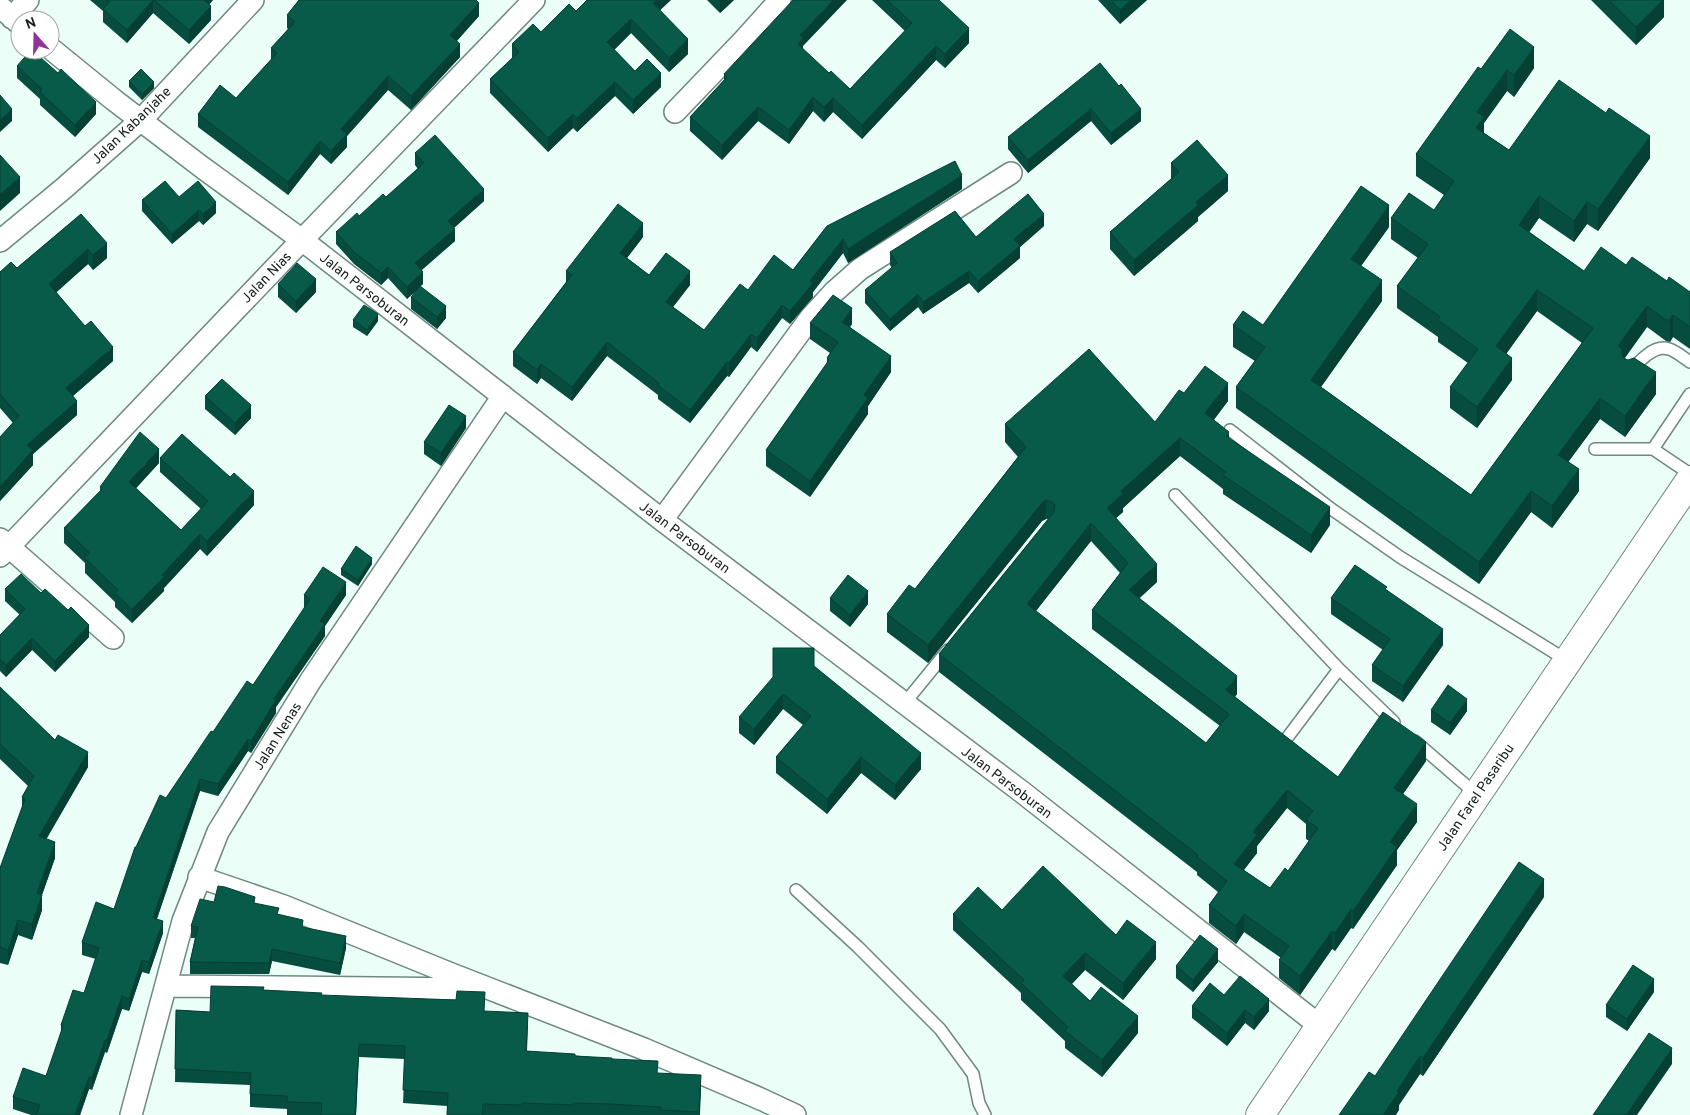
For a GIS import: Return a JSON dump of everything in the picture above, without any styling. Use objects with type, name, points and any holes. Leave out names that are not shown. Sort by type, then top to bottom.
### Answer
[{"type":"street","points":[[17,10],[28,0]]},
{"type":"street","name":"Jalan Kabanjahe","points":[[0,241],[63,189],[141,120],[253,0]]},
{"type":"street","name":"Jalan Nias","points":[[3,547],[534,0]]},
{"type":"street","points":[[675,112],[780,0]]},
{"type":"street","name":"Jalan Parsoburan","points":[[60,56],[203,168],[302,240],[662,520],[1022,792],[1320,1026]]},
{"type":"street","points":[[662,520],[811,317],[834,292],[860,269],[1011,173]]},
{"type":"street","name":"Jalan Nenas","points":[[131,1115],[183,921],[218,832],[306,688],[503,396]]},
{"type":"street","name":"Jalan Farel Pasaribu","points":[[1260,1115],[1690,480]]},
{"type":"street","points":[[3,547],[113,638]]},
{"type":"street","points":[[199,877],[284,906],[653,1053],[795,1115]]},
{"type":"street","points":[[166,986],[489,989]]},
{"type":"lane","points":[[1630,374],[1646,356],[1654,351],[1664,349],[1670,349],[1690,362]]},
{"type":"lane","points":[[1653,449],[1690,394]]},
{"type":"lane","points":[[1230,430],[1330,508],[1400,557],[1568,661]]},
{"type":"lane","points":[[1595,449],[1653,449],[1690,474]]},
{"type":"lane","points":[[1175,495],[1338,669],[1404,732],[1476,794]]},
{"type":"lane","points":[[904,704],[954,642]]},
{"type":"lane","points":[[1284,742],[1338,669]]},
{"type":"lane","points":[[796,890],[858,948],[940,1030],[973,1074],[979,1103],[985,1115]]},
{"type":"building","points":[[106,0],[153,0],[127,30],[103,9],[109,2]]},
{"type":"building","points":[[154,0],[204,0],[211,6],[189,30]]},
{"type":"building","points":[[299,0],[476,0],[479,3],[450,35],[460,44],[411,96],[388,76],[341,129],[347,134],[331,151],[320,141],[288,182],[198,114],[220,85],[236,98],[277,53],[271,48],[295,22],[287,15]]},
{"type":"building","points":[[587,0],[657,0],[653,3],[688,39],[669,58],[631,19],[607,42],[635,71],[647,59],[661,73],[633,100],[615,82],[577,118],[573,114],[548,138],[490,79],[519,52],[512,44],[533,24],[541,32],[569,4],[576,11]]},
{"type":"building","points":[[793,0],[833,0],[800,35],[803,38],[798,44],[829,73],[831,71],[850,89],[912,23],[887,0],[939,0],[969,28],[945,54],[936,46],[862,125],[833,98],[824,107],[813,97],[789,130],[758,107],[722,145],[690,117],[727,77],[724,74]]},
{"type":"building","points":[[1111,0],[1131,0],[1120,10]]},
{"type":"building","points":[[1609,0],[1663,0],[1636,27]]},
{"type":"building","points":[[1510,29],[1534,47],[1514,75],[1507,70],[1477,112],[1484,117],[1476,128],[1509,150],[1559,80],[1606,113],[1609,108],[1650,136],[1598,209],[1587,202],[1574,221],[1539,196],[1519,225],[1584,271],[1601,247],[1626,265],[1632,257],[1667,281],[1669,277],[1690,292],[1690,327],[1673,315],[1670,320],[1666,320],[1647,306],[1618,346],[1622,349],[1622,355],[1625,359],[1634,358],[1656,372],[1625,416],[1600,398],[1558,455],[1579,469],[1552,506],[1531,491],[1479,562],[1236,387],[1265,347],[1233,325],[1243,311],[1263,325],[1361,186],[1389,205],[1351,259],[1382,280],[1311,380],[1471,495],[1593,328],[1537,290],[1496,346],[1512,358],[1477,407],[1450,387],[1478,349],[1438,320],[1440,317],[1397,286],[1428,244],[1391,218],[1409,193],[1434,210],[1454,181],[1416,154],[1478,67],[1481,69]]},
{"type":"building","points":[[22,60],[43,60],[58,73],[61,69],[96,102],[75,125],[40,92],[42,89],[17,66]]},
{"type":"building","points":[[1100,63],[1119,86],[1121,84],[1141,109],[1111,133],[1091,109],[1028,160],[1008,137]]},
{"type":"building","points":[[141,69],[154,82],[142,94],[129,81]]},
{"type":"building","points":[[0,95],[12,109],[0,120]]},
{"type":"building","points":[[435,135],[484,189],[448,221],[455,229],[415,263],[423,272],[407,287],[388,267],[381,273],[354,252],[336,232],[357,213],[359,216],[383,194],[386,197],[424,163],[415,153]]},
{"type":"building","points":[[1197,140],[1228,175],[1196,202],[1198,205],[1134,260],[1110,232],[1179,172],[1171,163]]},
{"type":"building","points":[[0,155],[20,177],[0,194]]},
{"type":"building","points":[[955,161],[962,175],[848,249],[843,239],[810,281],[813,283],[790,311],[782,305],[757,338],[751,334],[690,410],[607,342],[572,387],[541,364],[537,370],[513,352],[572,275],[566,271],[618,204],[643,223],[620,253],[649,275],[666,253],[690,271],[666,302],[704,330],[740,284],[748,290],[774,255],[793,270],[827,226]]},
{"type":"building","points":[[165,181],[179,197],[198,181],[216,202],[203,214],[199,210],[172,234],[142,200]]},
{"type":"building","points":[[1028,194],[1044,214],[1014,239],[1020,246],[978,281],[969,271],[923,302],[918,294],[890,319],[865,290],[897,263],[890,252],[955,211],[976,237]]},
{"type":"building","points":[[81,214],[107,243],[93,255],[88,249],[49,284],[85,326],[91,321],[113,347],[66,388],[77,401],[27,445],[33,450],[0,487],[0,437],[19,416],[0,394],[0,272],[11,262],[17,268]]},
{"type":"building","points":[[297,263],[316,279],[296,301],[278,284]]},
{"type":"building","points":[[420,286],[446,306],[437,317],[411,297]]},
{"type":"building","points":[[833,295],[852,308],[842,322],[891,356],[864,395],[868,398],[810,481],[766,450],[829,360],[827,358],[838,342],[810,323]]},
{"type":"building","points":[[364,305],[378,314],[367,330],[353,320]]},
{"type":"building","points":[[1089,349],[1155,422],[1179,390],[1184,393],[1205,366],[1228,383],[1205,413],[1229,432],[1226,436],[1330,507],[1311,535],[1223,475],[1226,472],[1180,438],[1121,491],[1123,494],[1107,508],[1157,564],[1129,590],[1237,676],[1226,690],[1338,777],[1383,712],[1426,742],[1394,788],[1417,804],[1390,842],[1397,847],[1353,911],[1351,909],[1335,933],[1332,931],[1300,976],[1279,960],[1289,946],[1244,914],[1236,926],[1209,905],[1227,881],[1197,857],[1198,855],[939,654],[1054,512],[1055,505],[1052,502],[1046,500],[1042,503],[928,645],[887,614],[909,585],[915,589],[1026,447],[1005,424]],"holes":[[[1091,523],[1128,563],[1092,610],[1229,714],[1206,743],[1027,604]],[[1287,790],[1313,811],[1306,820],[1318,828],[1288,871],[1285,868],[1270,888],[1234,864],[1257,835],[1253,832]]]},
{"type":"building","points":[[222,379],[251,405],[235,423],[205,396]]},
{"type":"building","points":[[449,405],[466,416],[441,453],[424,442]]},
{"type":"building","points":[[140,432],[159,449],[129,482],[181,530],[208,501],[160,458],[182,434],[230,477],[234,473],[254,491],[207,541],[200,534],[162,575],[164,577],[132,609],[115,593],[118,590],[85,558],[90,553],[64,528],[102,489],[100,487]]},
{"type":"building","points":[[356,546],[372,558],[358,580],[341,569]]},
{"type":"building","points":[[1355,565],[1387,587],[1385,589],[1443,629],[1403,686],[1372,665],[1390,639],[1331,598]]},
{"type":"building","points":[[323,567],[346,582],[320,621],[325,624],[274,699],[276,700],[251,741],[248,739],[218,784],[200,779],[153,918],[163,921],[149,962],[142,960],[129,999],[122,996],[92,1078],[89,1077],[75,1115],[36,1115],[40,1105],[13,1097],[23,1068],[46,1076],[73,990],[84,993],[99,948],[82,942],[96,902],[114,909],[135,847],[160,795],[166,798],[247,681],[253,685],[310,599],[304,595]]},
{"type":"building","points":[[21,574],[41,593],[45,589],[68,610],[71,607],[89,625],[55,661],[32,638],[6,665],[0,660],[0,635],[25,609],[5,589]]},
{"type":"building","points":[[848,575],[868,591],[850,615],[830,598]]},
{"type":"building","points":[[773,648],[814,648],[814,666],[921,753],[895,785],[861,757],[827,799],[776,757],[811,716],[783,694],[754,729],[739,717],[773,677]]},
{"type":"building","points":[[1448,685],[1467,699],[1450,723],[1431,710]]},
{"type":"building","points":[[0,687],[55,740],[58,735],[88,752],[39,836],[55,842],[37,893],[42,895],[32,924],[18,920],[8,950],[0,947],[0,868],[25,799],[22,797],[34,776],[0,744]]},
{"type":"building","points":[[1519,862],[1544,879],[1423,1058],[1420,1056],[1383,1115],[1339,1115],[1369,1072],[1375,1076]]},
{"type":"building","points":[[1043,866],[1116,935],[1127,920],[1156,942],[1123,983],[1085,953],[1063,976],[1090,1001],[1101,987],[1138,1016],[1102,1060],[1065,1031],[1068,1027],[1021,983],[1024,980],[953,914],[978,887],[1002,910]]},
{"type":"building","points":[[218,886],[255,897],[254,903],[279,908],[277,914],[303,920],[302,927],[346,936],[340,963],[272,949],[269,963],[190,962],[198,927],[191,926],[200,899],[214,902]]},
{"type":"building","points":[[1200,935],[1218,949],[1193,980],[1176,966]]},
{"type":"building","points":[[1633,965],[1654,979],[1627,1019],[1606,1005]]},
{"type":"building","points":[[1240,976],[1269,999],[1254,1017],[1245,1010],[1227,1033],[1192,1006],[1210,983],[1224,995]]},
{"type":"building","points":[[211,986],[264,987],[263,990],[322,993],[321,995],[456,1000],[457,991],[485,992],[484,1011],[528,1013],[526,1051],[658,1061],[657,1073],[701,1075],[699,1112],[661,1110],[661,1107],[610,1104],[522,1103],[521,1105],[483,1104],[482,1115],[447,1115],[448,1093],[403,1090],[405,1046],[359,1044],[355,1115],[321,1115],[322,1103],[287,1102],[287,1096],[250,1094],[251,1073],[175,1069],[176,1010],[210,1012]]},
{"type":"building","points":[[1649,1033],[1672,1048],[1626,1115],[1593,1115]]}]
